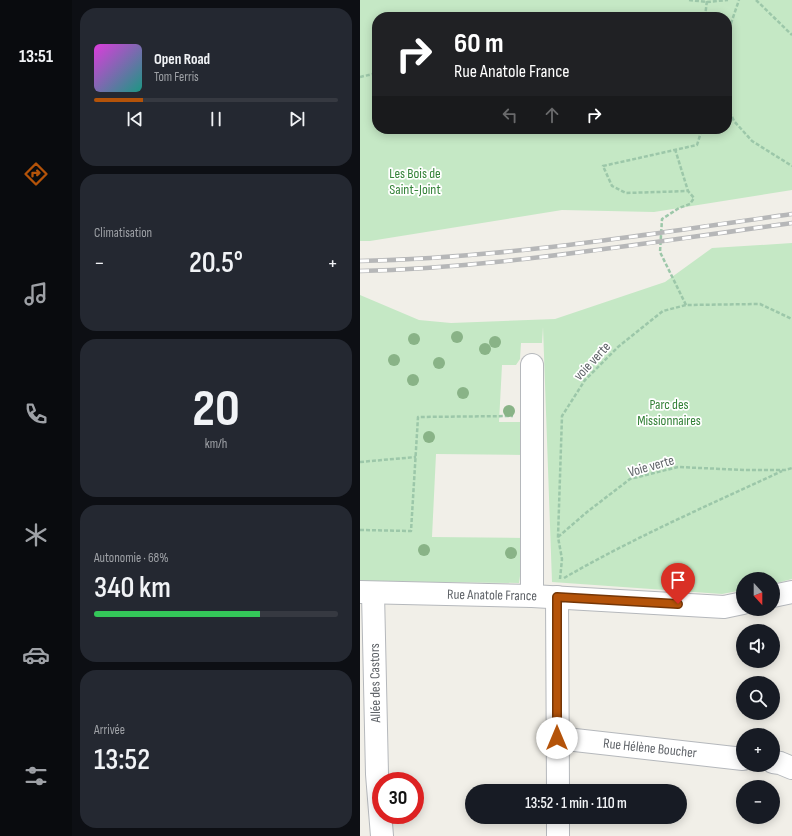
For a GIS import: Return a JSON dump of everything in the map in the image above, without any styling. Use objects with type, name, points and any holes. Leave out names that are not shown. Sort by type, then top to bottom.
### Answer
[{"type":"street","points":[[532,365],[532,596]]},
{"type":"street","points":[[558,784],[559,588]]},
{"type":"street","name":"Rue Anatole France","points":[[367,592],[532,596],[559,588],[724,607],[736,604]]},
{"type":"street","name":"Allée des Castors","points":[[367,592],[368,775],[382,836]]},
{"type":"street","points":[[780,595],[792,592]]},
{"type":"street","name":"Rue Hélène Boucher","points":[[557,738],[736,757]]},
{"type":"street","points":[[780,763],[792,768]]},
{"type":"street","points":[[558,824],[558,836]]},
{"type":"path","points":[[689,0],[728,0]]},
{"type":"path","points":[[732,19],[739,0]]},
{"type":"path","points":[[756,0],[792,35]]},
{"type":"path","points":[[706,12],[707,1]]},
{"type":"path","points":[[360,77],[372,74]]},
{"type":"path","points":[[732,117],[752,141],[792,166]]},
{"type":"path","points":[[688,191],[626,193],[612,186],[603,166],[698,145],[701,134]]},
{"type":"path","points":[[675,149],[688,191],[694,198],[690,204],[679,208],[662,219],[660,252],[686,305]]},
{"type":"path","name":"voie verte","points":[[559,588],[562,559],[558,537],[562,416],[585,380],[618,347],[663,311],[686,305],[760,304],[792,319]]},
{"type":"path","points":[[360,530],[411,531],[418,417],[532,415]]},
{"type":"path","points":[[360,462],[416,457]]},
{"type":"path","name":"Voie verte","points":[[558,537],[586,512],[630,479],[678,467],[785,470],[792,468]]},
{"type":"path","points":[[559,588],[597,559],[675,520],[785,470]]},
{"type":"green space","name":"Les Bois de Saint-Joint","points":[[360,0],[792,0],[792,190],[654,212],[562,210],[370,241],[360,241]]},
{"type":"green space","name":"Parc des Missionnaires","points":[[792,243],[792,579],[780,582],[780,572],[736,572],[736,591],[722,594],[552,582],[543,327],[542,343],[521,343],[520,359],[516,365],[502,365],[499,422],[525,422],[525,455],[436,454],[432,537],[525,538],[524,574],[520,576],[519,583],[360,581],[360,295],[419,320],[451,323],[555,319],[665,282],[712,248]]},
{"type":"railway","points":[[360,261],[414,259],[523,250],[631,237],[792,214]]},
{"type":"railway","points":[[360,271],[433,268],[506,261],[613,248],[792,223]]},
{"type":"route","points":[[557,738],[557,597],[678,604]]}]
